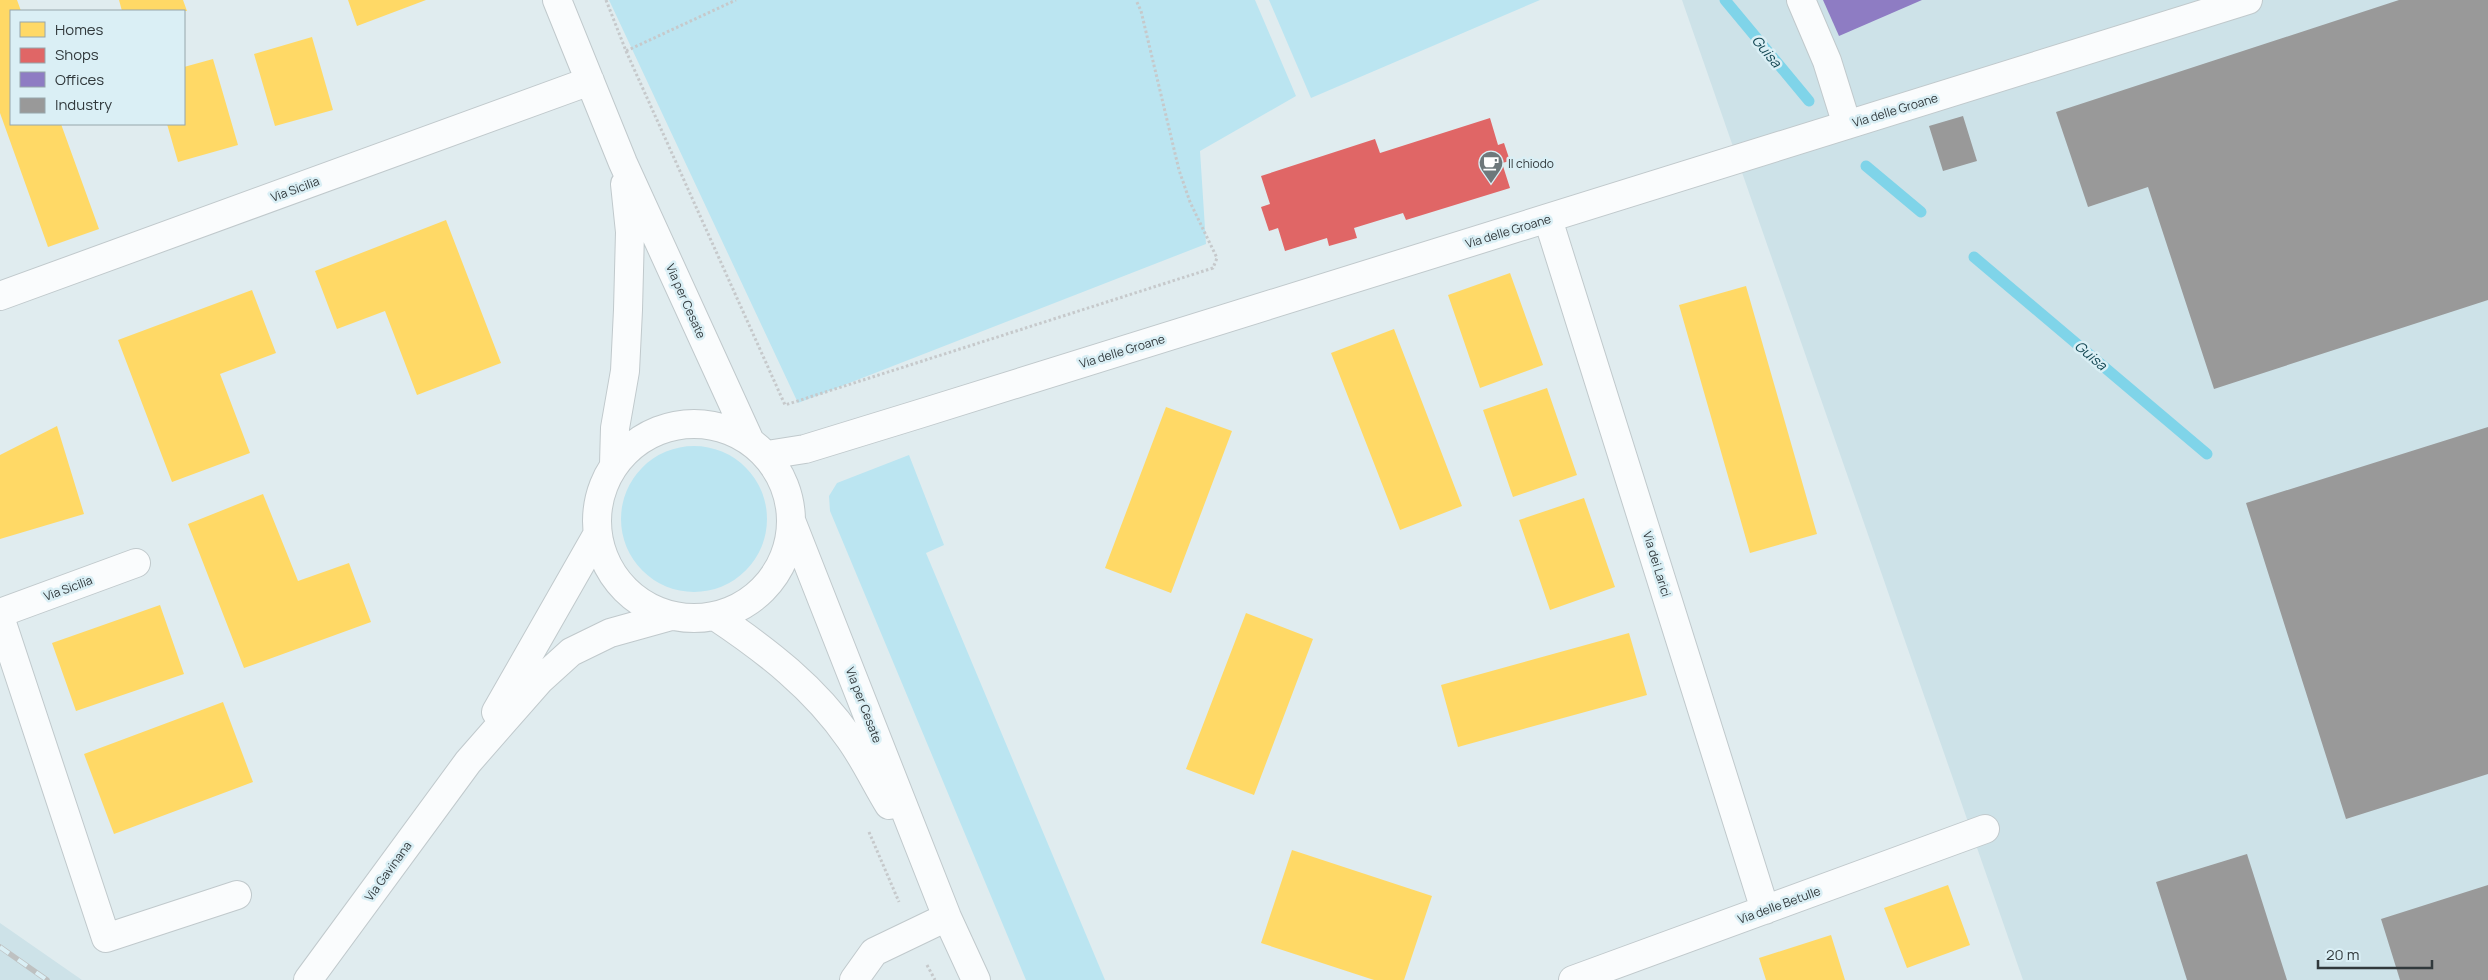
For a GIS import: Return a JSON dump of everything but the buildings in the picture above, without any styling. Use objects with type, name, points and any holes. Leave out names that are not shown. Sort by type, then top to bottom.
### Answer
[{"type":"street","name":"Via per Cesate","points":[[558,0],[623,163],[758,447],[781,475],[790,498],[792,523],[946,917],[976,980]]},
{"type":"street","points":[[1801,0],[1827,61],[1847,126]]},
{"type":"street","name":"Via delle Groane","points":[[758,447],[805,449],[2248,0]]},
{"type":"street","name":"Via Sicilia","points":[[0,296],[590,81]]},
{"type":"street","name":"Via per Cesate","points":[[614,464],[615,428],[625,371],[628,310],[630,232],[623,163]]},
{"type":"street","name":"Via dei Larici","points":[[1548,219],[1765,910]]},
{"type":"street","points":[[758,447],[721,426],[691,423],[669,427],[635,442],[614,464],[602,486],[596,510],[597,536],[605,563],[622,587],[644,605],[671,616],[693,619],[715,616],[745,604],[770,583],[786,555],[792,523]]},
{"type":"street","name":"Via Gavinana","points":[[468,762],[597,536]]},
{"type":"street","name":"Via Sicilia","points":[[0,613],[136,563]]},
{"type":"street","name":"Via Gavinana","points":[[308,980],[468,762],[539,681],[571,652],[610,632],[671,616]]},
{"type":"street","name":"Via per Cesate","points":[[715,616],[748,638],[791,672],[818,699],[850,739],[935,886]]},
{"type":"street","points":[[0,617],[106,938],[237,895]]},
{"type":"street","name":"Via delle Betulle","points":[[1574,980],[1985,829]]},
{"type":"street","points":[[854,980],[874,952],[946,917]]},
{"type":"street","points":[[874,952],[879,980]]},
{"type":"path","points":[[606,0],[626,51],[785,405],[1213,268],[1217,258],[1190,202],[1179,170],[1141,11],[1136,0]]},
{"type":"path","points":[[626,51],[736,0]]},
{"type":"path","points":[[868,830],[912,933],[935,980]]},
{"type":"shaded area","points":[[609,0],[1255,0],[1296,96],[1200,151],[1206,244],[798,403]]},
{"type":"shaded area","points":[[1269,0],[1540,0],[1311,98]]},
{"type":"shaded area","points":[[1682,0],[2488,0],[2488,980],[2023,980]]},
{"type":"shaded area","points":[[694,446],[722,451],[746,467],[762,491],[767,519],[762,547],[746,571],[722,587],[694,592],[666,587],[642,571],[626,547],[621,519],[626,491],[642,467],[666,451]]},
{"type":"shaded area","points":[[909,455],[944,545],[926,553],[1105,980],[1026,980],[830,511],[829,496],[837,483]]},
{"type":"shaded area","points":[[0,923],[82,980],[0,980]]},
{"type":"waterway","name":"Guisa","points":[[1725,0],[1809,101]]},
{"type":"waterway","name":"Guisa","points":[[1866,166],[1921,212]]},
{"type":"waterway","name":"Guisa","points":[[1974,257],[2207,454]]},
{"type":"railway","points":[[0,947],[47,980]]},
{"type":"place","name":"Il chiodo","points":[[1491,184]]}]
